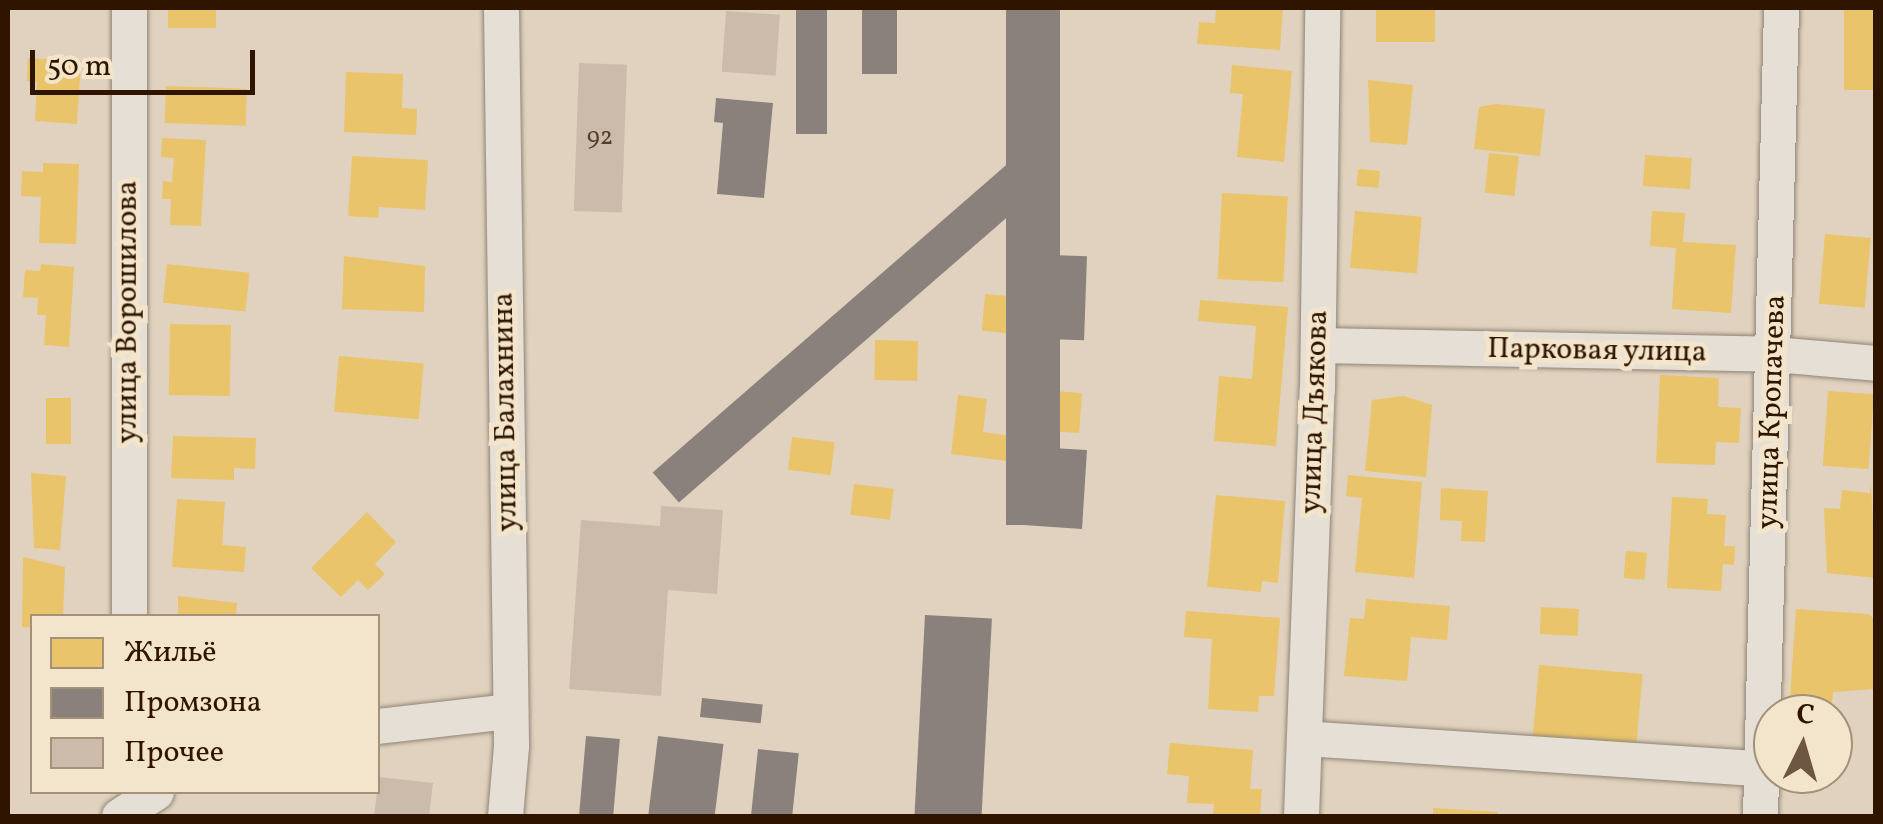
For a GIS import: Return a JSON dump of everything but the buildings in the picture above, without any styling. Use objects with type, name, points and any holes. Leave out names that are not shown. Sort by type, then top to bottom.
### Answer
[{"type":"street","name":"улица Ворошилова","points":[[129,8],[130,614]]},
{"type":"street","name":"улица Балахнина","points":[[500,8],[510,711],[505,816]]},
{"type":"street","name":"улица Дъякова","points":[[1302,816],[1318,346],[1322,8]]},
{"type":"street","name":"улица Кропачева","points":[[1763,694],[1781,8]]},
{"type":"street","name":"Парковая улица","points":[[1318,346],[1774,354],[1876,363]]},
{"type":"street","points":[[380,726],[510,711]]},
{"type":"street","points":[[1304,738],[1753,768]]},
{"type":"street","points":[[119,816],[153,794]]}]
